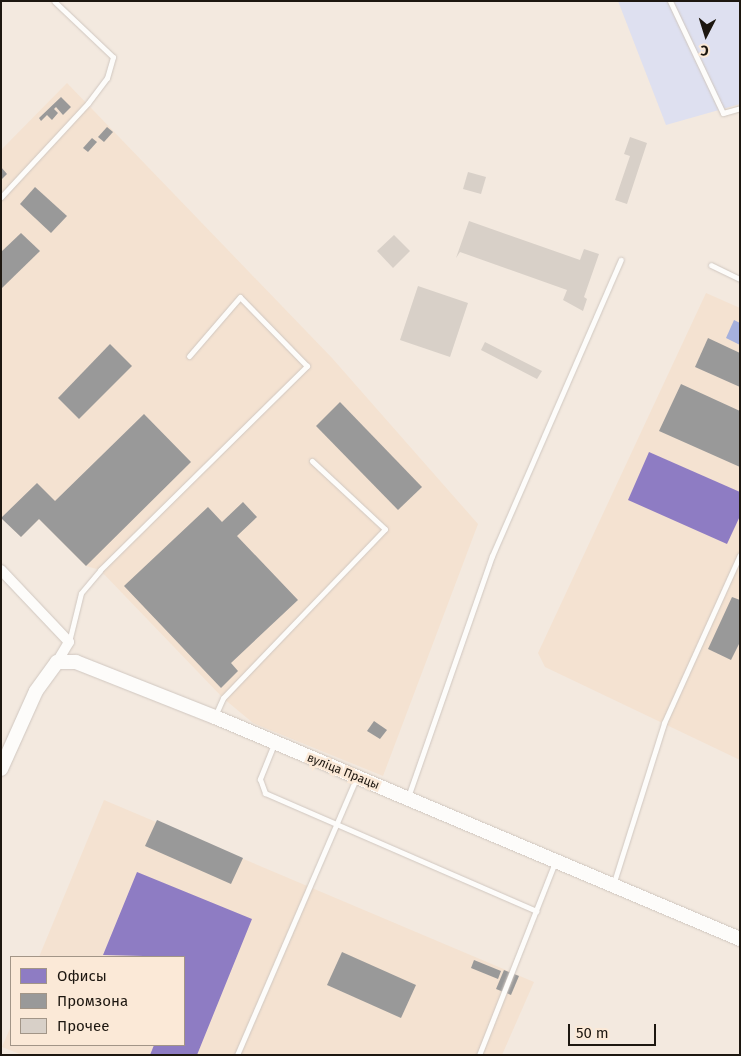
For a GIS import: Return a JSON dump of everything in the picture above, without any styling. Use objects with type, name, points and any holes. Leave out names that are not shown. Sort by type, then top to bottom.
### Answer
[{"type":"street","points":[[1,570],[69,642],[36,691],[1,769]]},
{"type":"street","name":"вуліца Працы","points":[[57,662],[76,662],[101,670],[740,939]]},
{"type":"lane","points":[[1,197],[88,103],[107,78],[111,64],[113,56],[54,1]]},
{"type":"lane","points":[[670,1],[723,113],[740,108]]},
{"type":"lane","points":[[408,798],[492,556],[621,260]]},
{"type":"lane","points":[[711,265],[740,279]]},
{"type":"lane","points":[[69,642],[82,593],[100,570],[306,366],[240,297],[189,356]]},
{"type":"lane","points":[[215,717],[223,698],[385,529],[312,461]]},
{"type":"lane","points":[[613,886],[664,723],[740,555]]},
{"type":"lane","points":[[274,743],[260,779],[265,793],[536,911]]},
{"type":"lane","points":[[237,1055],[356,778]]},
{"type":"lane","points":[[479,1055],[555,861]]},
{"type":"shaded area","points":[[618,1],[740,1],[740,104],[666,125]]},
{"type":"shaded area","points":[[67,83],[332,358],[478,524],[383,776],[253,723],[223,698],[100,570],[86,566],[39,519],[21,537],[1,518],[1,150]]},
{"type":"shaded area","points":[[706,293],[740,308],[740,760],[545,667],[538,653]]},
{"type":"shaded area","points":[[104,800],[534,982],[502,1055],[22,1055],[2,1047],[10,1028],[10,1046],[185,1046],[185,956],[39,956]]},
{"type":"water","points":[[734,320],[740,323],[740,345],[726,338]]},
{"type":"building: Офисы","points":[[649,452],[740,492],[740,516],[727,544],[628,500]]},
{"type":"building: Офисы","points":[[137,872],[252,919],[197,1055],[150,1055],[154,1046],[185,1046],[185,956],[103,955]]},
{"type":"building: Промзона","points":[[61,97],[71,107],[63,115],[56,107],[54,109],[58,113],[52,120],[47,115],[41,121],[39,118]]},
{"type":"building: Промзона","points":[[107,127],[113,132],[104,142],[98,137]]},
{"type":"building: Промзона","points":[[92,138],[97,142],[88,152],[83,148]]},
{"type":"building: Промзона","points":[[1,167],[7,174],[1,180]]},
{"type":"building: Промзона","points":[[35,187],[67,216],[51,233],[20,204]]},
{"type":"building: Промзона","points":[[21,233],[40,251],[1,289],[1,252]]},
{"type":"building: Промзона","points":[[708,338],[740,353],[740,387],[695,367]]},
{"type":"building: Промзона","points":[[110,344],[132,366],[79,419],[58,398]]},
{"type":"building: Промзона","points":[[681,384],[740,411],[740,467],[659,431]]},
{"type":"building: Промзона","points":[[340,402],[422,487],[398,510],[316,426]]},
{"type":"building: Промзона","points":[[144,414],[191,462],[86,566],[39,519],[21,537],[1,518],[37,483],[55,501]]},
{"type":"building: Промзона","points":[[243,502],[257,517],[237,536],[298,600],[231,663],[238,671],[221,688],[124,586],[208,507],[222,522]]},
{"type":"building: Промзона","points":[[732,597],[740,600],[740,642],[731,660],[708,649]]},
{"type":"building: Промзона","points":[[374,721],[387,730],[380,739],[367,731]]},
{"type":"building: Промзона","points":[[157,820],[243,858],[231,884],[145,846]]},
{"type":"building: Промзона","points":[[342,952],[416,985],[401,1018],[327,985]]},
{"type":"building: Промзона","points":[[474,960],[501,971],[498,979],[471,968]]},
{"type":"building: Промзона","points":[[504,970],[519,976],[511,995],[496,989]]},
{"type":"building: Прочее","points":[[630,137],[647,143],[627,204],[615,200],[630,156],[624,154]]},
{"type":"building: Прочее","points":[[468,172],[486,177],[481,194],[463,189]]},
{"type":"building: Прочее","points":[[469,221],[580,260],[584,249],[599,254],[584,297],[587,299],[583,311],[563,300],[567,290],[460,252],[456,258]]},
{"type":"building: Прочее","points":[[394,235],[410,251],[393,268],[377,251]]},
{"type":"building: Прочее","points":[[418,286],[468,303],[450,357],[400,340]]},
{"type":"building: Прочее","points":[[485,342],[542,371],[537,379],[481,350]]}]
